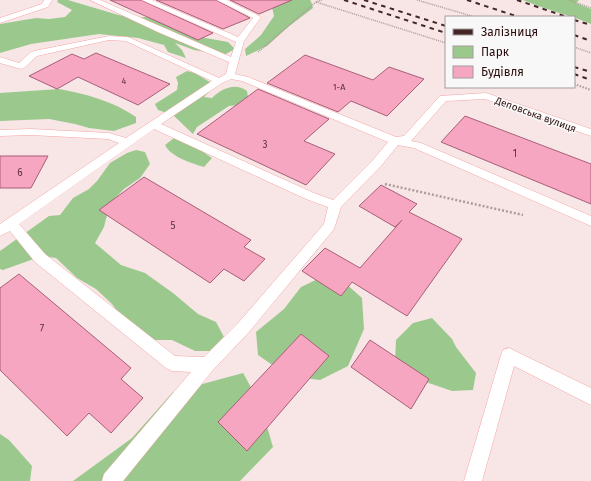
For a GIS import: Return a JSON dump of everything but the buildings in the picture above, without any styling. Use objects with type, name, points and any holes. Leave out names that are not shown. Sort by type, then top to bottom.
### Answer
[{"type":"lane","points":[[0,21],[45,5],[48,0]]},
{"type":"lane","points":[[94,0],[163,31],[232,68],[245,79],[395,141],[417,145],[591,221]]},
{"type":"lane","points":[[146,0],[240,41]]},
{"type":"lane","points":[[208,365],[172,363],[40,258],[6,227],[127,142],[155,125],[219,81],[232,68],[240,41],[257,17],[221,0]]},
{"type":"lane","points":[[0,60],[21,66],[34,54],[109,38],[128,39],[219,81]]},
{"type":"lane","name":"Деповська вулиця","points":[[395,141],[408,138],[443,98],[486,96],[591,133]]},
{"type":"lane","points":[[155,125],[310,196],[335,205]]},
{"type":"lane","points":[[0,133],[31,132],[109,136],[127,142]]},
{"type":"lane","points":[[111,481],[208,365],[244,328],[330,226],[335,205],[362,178],[395,141]]},
{"type":"lane","points":[[473,481],[509,355],[591,397]]},
{"type":"path","points":[[232,68],[251,59],[316,2],[322,0]]},
{"type":"path","points":[[417,0],[471,16]]},
{"type":"path","points":[[569,0],[591,8]]},
{"type":"path","points":[[316,2],[445,43]]},
{"type":"path","points":[[575,48],[591,53]]},
{"type":"path","points":[[575,84],[591,90]]},
{"type":"path","points":[[362,178],[521,215],[529,214]]},
{"type":"green space","points":[[58,0],[68,0],[131,18],[146,17],[158,20],[200,37],[228,42],[235,49],[224,55],[194,50],[175,43],[182,50],[186,58],[168,52],[164,45],[138,38],[99,34],[31,44],[0,53],[0,24],[36,18],[49,19],[65,17],[72,10],[57,2]]},
{"type":"green space","points":[[256,0],[310,0],[313,8],[288,27],[267,46],[246,56],[245,49],[261,35],[274,16],[272,7]]},
{"type":"green space","points":[[523,0],[579,0],[576,3],[591,9],[591,24],[575,18],[575,16],[569,16]]},
{"type":"green space","points":[[187,71],[195,73],[213,84],[211,90],[204,97],[212,98],[224,89],[238,87],[247,91],[248,97],[242,105],[229,106],[197,127],[193,134],[173,115],[158,110],[155,104],[177,90],[178,83],[176,77]]},
{"type":"green space","points":[[59,89],[109,102],[136,117],[136,123],[114,131],[89,128],[49,119],[0,121],[0,93]]},
{"type":"green space","points":[[174,138],[199,149],[212,158],[204,167],[182,159],[172,153],[165,145]]},
{"type":"green space","points":[[136,150],[145,152],[150,164],[140,178],[124,189],[110,203],[104,227],[95,243],[121,265],[145,273],[173,293],[198,314],[216,322],[224,337],[214,351],[195,351],[172,340],[147,340],[126,323],[112,304],[96,289],[77,278],[56,258],[42,256],[3,270],[0,269],[0,251],[49,216],[60,215],[73,198],[89,189],[97,181],[110,163],[127,153]]},
{"type":"green space","points":[[324,276],[344,282],[362,298],[364,329],[348,366],[320,380],[288,376],[258,355],[256,332],[284,309],[301,287]]},
{"type":"green space","points":[[432,318],[452,339],[456,347],[476,373],[473,390],[452,391],[420,380],[395,361],[396,340],[413,323]]},
{"type":"green space","points":[[243,373],[260,403],[273,447],[240,481],[73,481],[132,438],[173,392]]},
{"type":"green space","points":[[0,434],[9,440],[32,466],[30,481],[0,481]]},
{"type":"railway","points":[[344,0],[445,33]]},
{"type":"railway","points":[[364,0],[445,26]]},
{"type":"railway","points":[[467,0],[516,16]]},
{"type":"railway","points":[[517,0],[564,16]]},
{"type":"railway","points":[[575,20],[591,25]]},
{"type":"railway","points":[[575,35],[591,41]]},
{"type":"railway","points":[[575,67],[591,72]]},
{"type":"railway","points":[[575,74],[591,80]]}]
